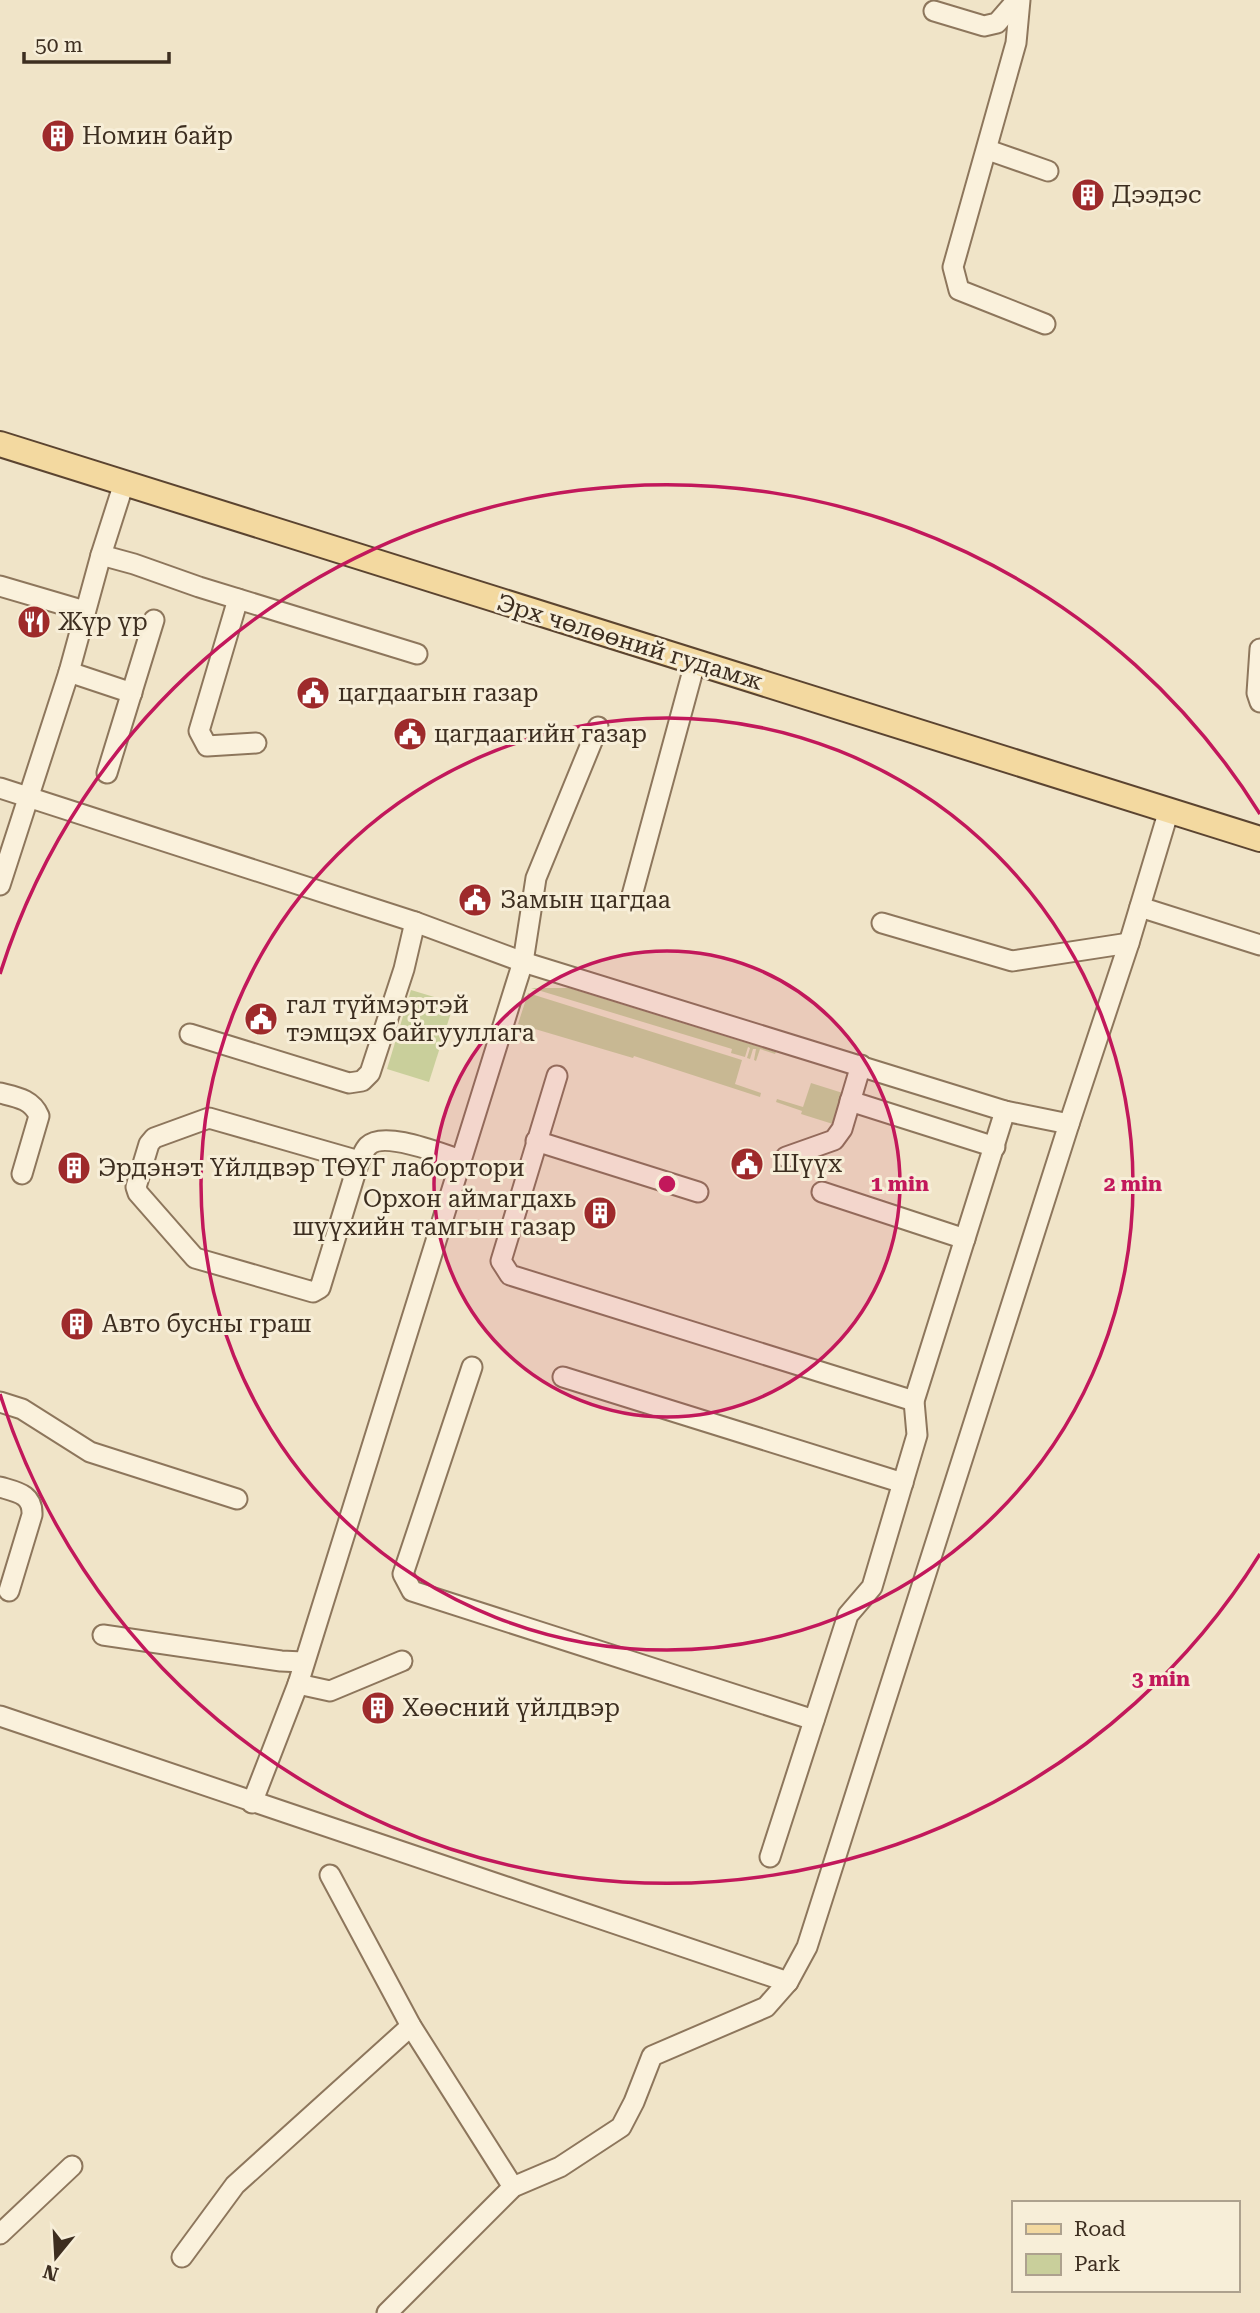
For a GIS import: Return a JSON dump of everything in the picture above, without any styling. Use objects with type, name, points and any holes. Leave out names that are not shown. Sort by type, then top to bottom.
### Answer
[{"type":"main road","name":"Эрх чөлөөний гудамж","points":[[0,444],[1260,839]]},
{"type":"street","points":[[934,11],[984,26],[997,23],[1018,0]]},
{"type":"street","points":[[1018,0],[1016,43],[953,267],[959,290],[1045,324]]},
{"type":"street","points":[[988,150],[1048,171]]},
{"type":"street","points":[[0,885],[69,672],[124,483]]},
{"type":"street","points":[[101,555],[417,654]]},
{"type":"street","points":[[0,586],[85,611]]},
{"type":"street","points":[[238,599],[199,731],[207,746],[256,743]]},
{"type":"street","points":[[107,773],[154,620]]},
{"type":"street","points":[[1260,649],[1257,693],[1260,702]]},
{"type":"street","points":[[631,899],[695,663]]},
{"type":"street","points":[[69,672],[132,692]]},
{"type":"street","points":[[252,1803],[298,1684],[523,962],[536,878],[598,727]]},
{"type":"street","points":[[0,788],[415,922],[523,962],[1005,1111],[1069,1124]]},
{"type":"street","points":[[387,2313],[513,2187],[560,2167],[621,2127],[652,2056],[766,2007],[788,1982],[807,1947],[1129,943],[1169,810]]},
{"type":"street","points":[[1140,908],[1260,944]]},
{"type":"street","points":[[190,1034],[349,1083],[362,1081],[370,1073],[404,969],[415,922]]},
{"type":"street","points":[[882,923],[1012,961],[1129,943]]},
{"type":"street","points":[[786,1157],[837,1139],[861,1065]]},
{"type":"street","points":[[557,1076],[501,1261],[510,1275],[914,1401]]},
{"type":"street","points":[[0,1093],[26,1101],[36,1107],[39,1116],[22,1174]]},
{"type":"street","points":[[850,1101],[995,1147]]},
{"type":"street","points":[[770,1857],[848,1615],[872,1587],[917,1435],[914,1401],[1005,1111]]},
{"type":"street","points":[[359,1161],[209,1118],[154,1138],[149,1144],[134,1194],[138,1193],[195,1258],[313,1292],[320,1288],[359,1161],[368,1146],[377,1141],[398,1142],[461,1160]]},
{"type":"street","points":[[536,1141],[698,1192]]},
{"type":"street","points":[[822,1192],[965,1239]]},
{"type":"street","points":[[472,1367],[403,1574],[412,1591],[814,1720]]},
{"type":"street","points":[[563,1377],[903,1483]]},
{"type":"street","points":[[0,1402],[22,1409],[90,1452],[237,1499]]},
{"type":"street","points":[[0,1487],[23,1494],[32,1506],[32,1515],[9,1591]]},
{"type":"street","points":[[103,1635],[303,1662]]},
{"type":"street","points":[[298,1684],[330,1692],[402,1661]]},
{"type":"street","points":[[0,1716],[788,1982]]},
{"type":"street","points":[[330,1875],[411,2026],[513,2187]]},
{"type":"street","points":[[182,2257],[235,2185],[411,2026]]},
{"type":"street","points":[[0,2234],[72,2166]]},
{"type":"green space","points":[[531,988],[569,988],[776,1052],[775,1054],[760,1049],[756,1061],[756,1049],[753,1049],[750,1059],[747,1058],[748,1047],[745,1057],[731,1053],[732,1049]]},
{"type":"green space","points":[[411,990],[454,1003],[429,1082],[387,1069]]},
{"type":"green space","points":[[528,993],[742,1060],[735,1084],[761,1093],[760,1097],[634,1056],[633,1058],[518,1024]]},
{"type":"green space","points":[[811,1083],[846,1094],[836,1125],[801,1114],[802,1111],[776,1102],[777,1099],[803,1107]]},
{"type":"place","name":"Номин байр","points":[[58,136]]},
{"type":"place","name":"Дээдэс","points":[[1088,195]]},
{"type":"place","name":"Жүр үр","points":[[34,622]]},
{"type":"place","name":"цагдаагын газар","points":[[313,693]]},
{"type":"place","name":"цагдаагийн газар","points":[[410,734]]},
{"type":"place","name":"Замын цагдаа","points":[[475,900]]},
{"type":"place","name":"гал түймэртэй тэмцэх байгууллага","points":[[261,1019]]},
{"type":"place","name":"Шүүх","points":[[747,1164]]},
{"type":"place","name":"Эрдэнэт Үйлдвэр ТӨҮГ лабортори","points":[[74,1168]]},
{"type":"place","name":"Орхон аймагдахь шүүхийн тамгын газар","points":[[600,1213]]},
{"type":"place","name":"Авто бусны граш","points":[[77,1324]]},
{"type":"place","name":"Хөөсний үйлдвэр","points":[[378,1708]]}]
